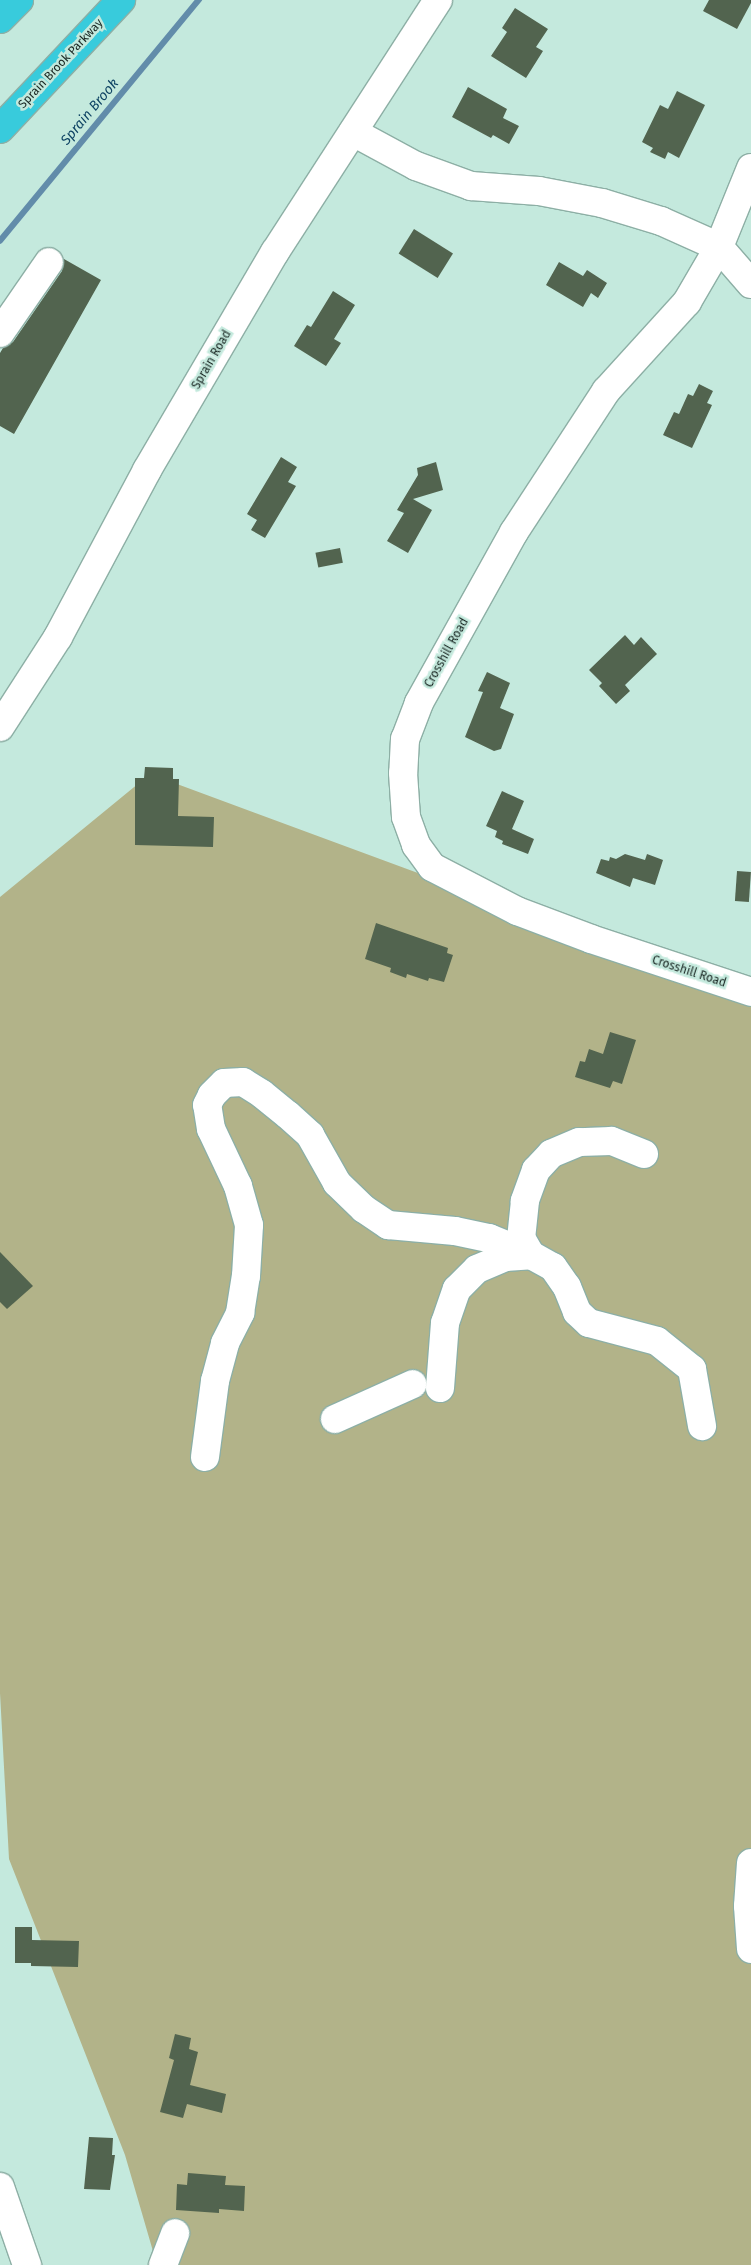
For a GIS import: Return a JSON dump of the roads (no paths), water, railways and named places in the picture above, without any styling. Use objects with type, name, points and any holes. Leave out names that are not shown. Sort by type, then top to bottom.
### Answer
[{"type":"highway","points":[[0,19],[20,0]]},
{"type":"highway","name":"Sprain Brook Parkway","points":[[0,129],[121,0]]},
{"type":"street","name":"Sprain Road","points":[[0,727],[58,637],[148,470],[275,252],[438,0]]},
{"type":"street","points":[[353,132],[416,166],[471,186],[538,191],[602,203],[661,221],[720,247],[751,284]]},
{"type":"street","name":"Crosshill Road","points":[[751,168],[720,247],[687,302],[606,391],[514,532],[419,704],[405,739],[402,773],[406,817],[416,845],[432,867],[517,911],[591,939],[751,992]]},
{"type":"street","points":[[0,333],[49,262]]},
{"type":"street","points":[[205,1456],[215,1381],[226,1343],[240,1313],[246,1276],[249,1225],[238,1186],[211,1129],[207,1105],[212,1095],[224,1083],[244,1082],[288,1115],[310,1135],[337,1183],[364,1210],[388,1225],[454,1231],[489,1238],[530,1255],[553,1267],[567,1287],[577,1312],[588,1323],[657,1341],[686,1362],[692,1369],[702,1426]]},
{"type":"street","points":[[530,1255],[521,1238],[525,1201],[536,1170],[552,1154],[579,1142],[611,1141],[644,1154]]},
{"type":"street","points":[[440,1388],[445,1323],[457,1289],[477,1269],[505,1257],[530,1255]]},
{"type":"street","points":[[335,1418],[413,1384]]},
{"type":"street","points":[[751,1863],[748,1906],[751,1950]]},
{"type":"street","points":[[0,2187],[27,2265]]},
{"type":"street","points":[[164,2265],[175,2233]]},
{"type":"waterway","name":"Sprain Brook","points":[[0,241],[199,0]]}]
